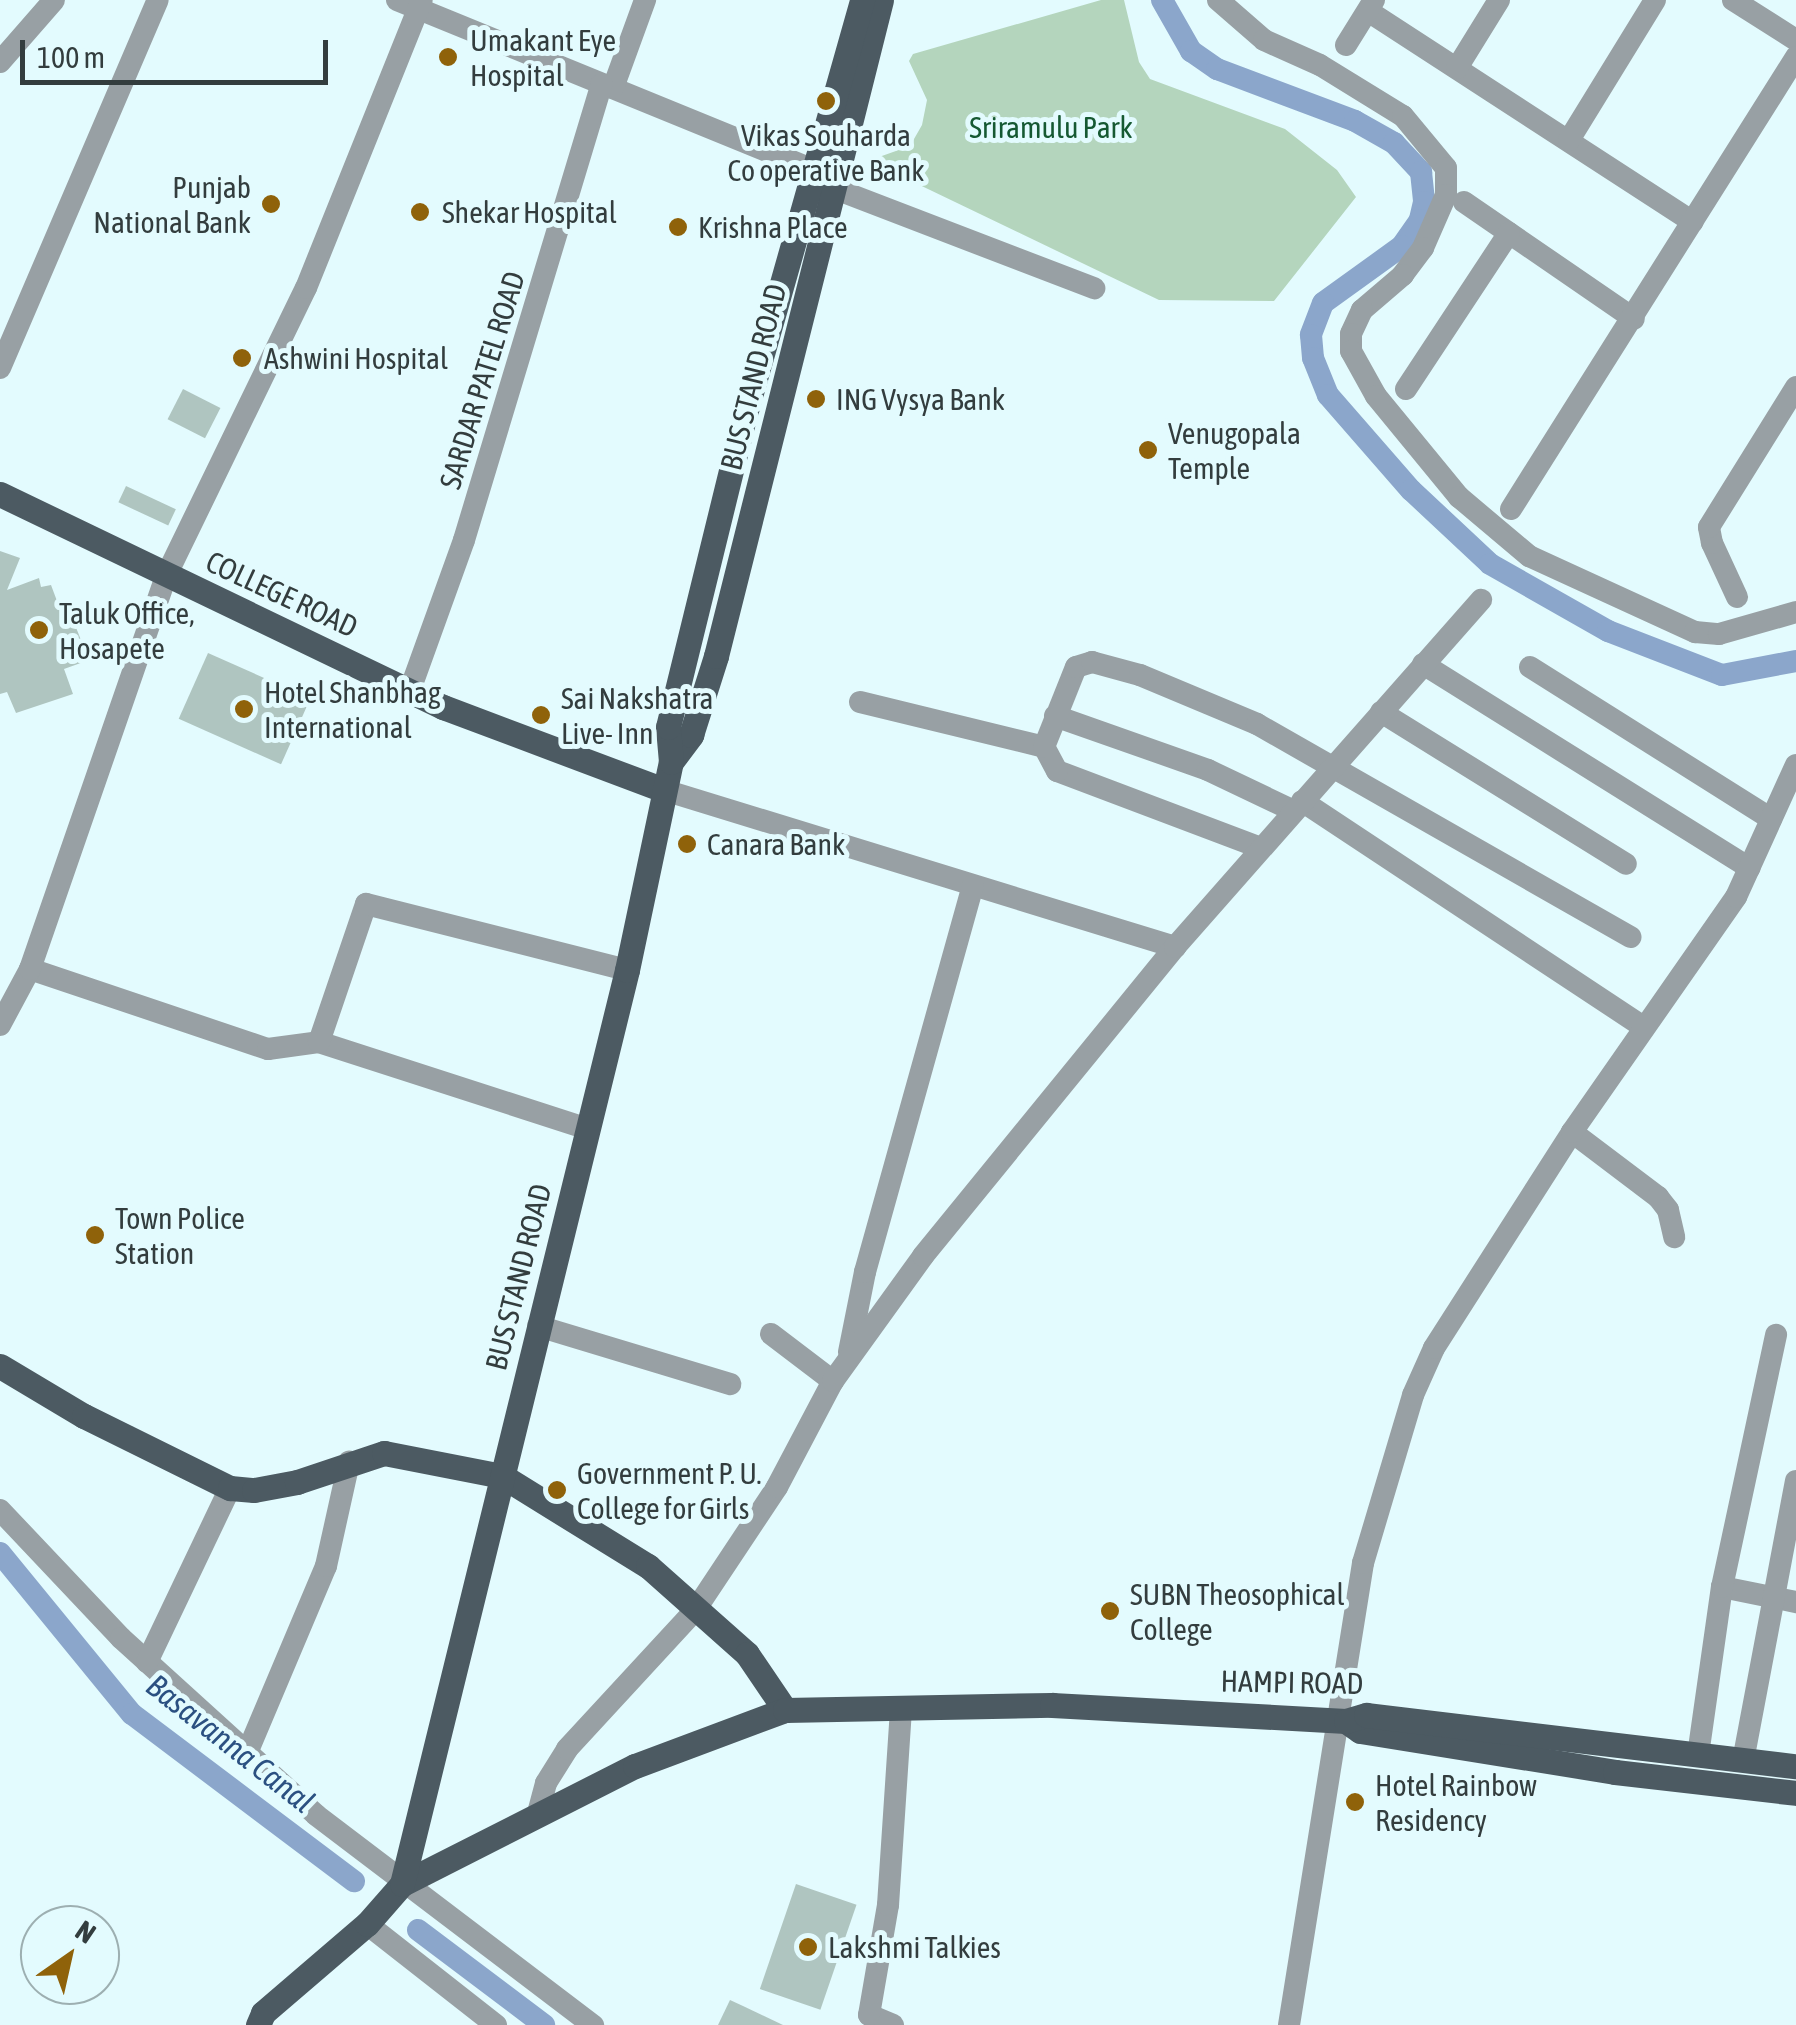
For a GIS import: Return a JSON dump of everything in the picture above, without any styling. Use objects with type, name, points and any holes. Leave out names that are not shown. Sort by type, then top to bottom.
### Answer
[{"type":"main road","name":"BUS STAND ROAD","points":[[402,1884],[425,1776],[627,970],[670,762],[692,735],[716,656],[862,0]]},
{"type":"main road","name":"BUS STAND ROAD","points":[[824,179],[881,0]]},
{"type":"main road","name":"COLLEGE ROAD","points":[[0,494],[410,690],[540,745],[664,790]]},
{"type":"main road","points":[[0,1366],[84,1416],[230,1488],[254,1490],[297,1482],[384,1453],[502,1476],[648,1566],[747,1654],[785,1710]]},
{"type":"main road","name":"HAMPI ROAD","points":[[402,1884],[635,1766],[785,1710],[1052,1705],[1340,1720],[1366,1715],[1796,1766]]},
{"type":"main road","points":[[1340,1720],[1360,1731],[1616,1772],[1796,1793]]},
{"type":"main road","points":[[255,2021],[367,1924],[402,1884]]},
{"type":"street","points":[[0,62],[54,0]]},
{"type":"street","points":[[0,368],[158,0]]},
{"type":"street","name":"SARDAR PATEL ROAD","points":[[410,690],[464,540],[607,86],[645,0]]},
{"type":"street","points":[[1218,0],[1264,40],[1320,65],[1402,116],[1446,168],[1446,196],[1423,248],[1404,275],[1362,310],[1350,334],[1352,351],[1376,396],[1459,498],[1503,539],[1529,556],[1695,632],[1719,634],[1796,612]]},
{"type":"street","points":[[1457,68],[1500,0]]},
{"type":"street","points":[[1569,140],[1655,0]]},
{"type":"street","points":[[1734,0],[1796,40]]},
{"type":"street","points":[[0,1024],[30,970],[166,576],[306,288],[413,3],[824,179],[1094,288]]},
{"type":"street","points":[[1346,44],[1371,6],[1457,68],[1692,222]]},
{"type":"street","points":[[1511,509],[1796,57]]},
{"type":"street","points":[[1464,202],[1634,319]]},
{"type":"street","points":[[1406,389],[1509,233]]},
{"type":"street","points":[[1737,598],[1712,543],[1710,527],[1796,386]]},
{"type":"street","points":[[538,1813],[546,1782],[567,1750],[696,1609],[776,1487],[833,1381],[892,1300],[1175,947],[1481,600]]},
{"type":"street","points":[[1261,848],[1072,778],[1051,764],[1044,748],[1070,674],[1083,662],[1092,662],[1184,690],[1334,766],[1631,937]]},
{"type":"street","points":[[1424,664],[1750,868]]},
{"type":"street","points":[[1530,667],[1770,819]]},
{"type":"street","points":[[860,702],[1044,748]]},
{"type":"street","points":[[1381,712],[1626,864]]},
{"type":"street","points":[[1055,716],[1298,806],[1644,1027]]},
{"type":"street","points":[[1289,2025],[1362,1563],[1413,1394],[1434,1348],[1572,1132],[1736,897],[1796,765]]},
{"type":"street","points":[[664,790],[1175,947]]},
{"type":"street","points":[[848,1360],[865,1272],[972,886]]},
{"type":"street","points":[[319,1042],[366,904],[627,970]]},
{"type":"street","points":[[30,970],[268,1049],[319,1042],[588,1129]]},
{"type":"street","points":[[1572,1132],[1658,1197],[1668,1210],[1674,1237]]},
{"type":"street","points":[[865,1272],[892,1300]]},
{"type":"street","points":[[538,1326],[730,1384]]},
{"type":"street","points":[[771,1334],[833,1381]]},
{"type":"street","points":[[1698,1755],[1722,1587],[1776,1335]]},
{"type":"street","points":[[247,1753],[326,1566],[349,1462]]},
{"type":"street","points":[[1743,1761],[1796,1480]]},
{"type":"street","points":[[147,1662],[230,1488]]},
{"type":"street","points":[[0,1510],[147,1662],[316,1816],[593,2025]]},
{"type":"street","points":[[1722,1587],[1796,1602]]},
{"type":"street","points":[[893,2025],[869,2015],[888,1906],[900,1708]]},
{"type":"street","points":[[367,1924],[496,2025]]},
{"type":"green space","name":"Sriramulu Park","points":[[1101,0],[1124,0],[1139,62],[1150,79],[1285,129],[1337,170],[1356,197],[1274,301],[1159,300],[878,165],[879,157],[910,146],[922,125],[927,100],[909,61],[913,54]]},
{"type":"building","points":[[183,389],[220,408],[205,438],[168,419]]},
{"type":"building","points":[[126,486],[176,509],[168,526],[118,502]]},
{"type":"building","name":"Taluk Office, Hosapete","points":[[0,551],[20,558],[7,590],[39,578],[41,587],[51,585],[57,601],[65,600],[89,660],[64,669],[73,694],[16,713],[7,692],[0,694]]},
{"type":"building","name":"Hotel Shanbhag International","points":[[208,653],[310,699],[281,764],[179,719]]},
{"type":"building","name":"Lakshmi Talkies","points":[[796,1884],[857,1905],[820,2010],[760,1989]]},
{"type":"building","points":[[730,2000],[743,2006],[783,2025],[718,2025]]},
{"type":"waterway","points":[[1162,0],[1191,51],[1217,69],[1355,121],[1394,143],[1421,172],[1424,202],[1420,220],[1402,246],[1323,303],[1311,335],[1313,358],[1328,395],[1411,490],[1490,564],[1608,631],[1722,675],[1796,661]]},
{"type":"waterway","name":"Basavanna Canal","points":[[0,1553],[132,1714],[354,1881]]},
{"type":"waterway","name":"Basavanna Canal","points":[[418,1930],[544,2025]]},
{"type":"place","name":"Umakant Eye Hospital","points":[[448,57]]},
{"type":"place","name":"Vikas Souharda Co operative Bank","points":[[826,101]]},
{"type":"place","name":"Punjab National Bank","points":[[271,204]]},
{"type":"place","name":"Shekar Hospital","points":[[420,212]]},
{"type":"place","name":"Krishna Place","points":[[678,227]]},
{"type":"place","name":"Ashwini Hospital","points":[[242,358]]},
{"type":"place","name":"ING Vysya Bank","points":[[816,399]]},
{"type":"place","name":"Venugopala Temple","points":[[1148,450]]},
{"type":"place","name":"Taluk Office, Hosapete","points":[[39,630]]},
{"type":"place","name":"Hotel Shanbhag International","points":[[244,709]]},
{"type":"place","name":"Sai Nakshatra Live- Inn","points":[[541,715]]},
{"type":"place","name":"Canara Bank","points":[[687,844]]},
{"type":"place","name":"Town Police Station","points":[[95,1235]]},
{"type":"place","name":"Government P. U. College for Girls","points":[[557,1490]]},
{"type":"place","name":"SUBN Theosophical College","points":[[1110,1611]]},
{"type":"place","name":"Hotel Rainbow Residency","points":[[1355,1802]]},
{"type":"place","name":"Lakshmi Talkies","points":[[808,1947]]}]
